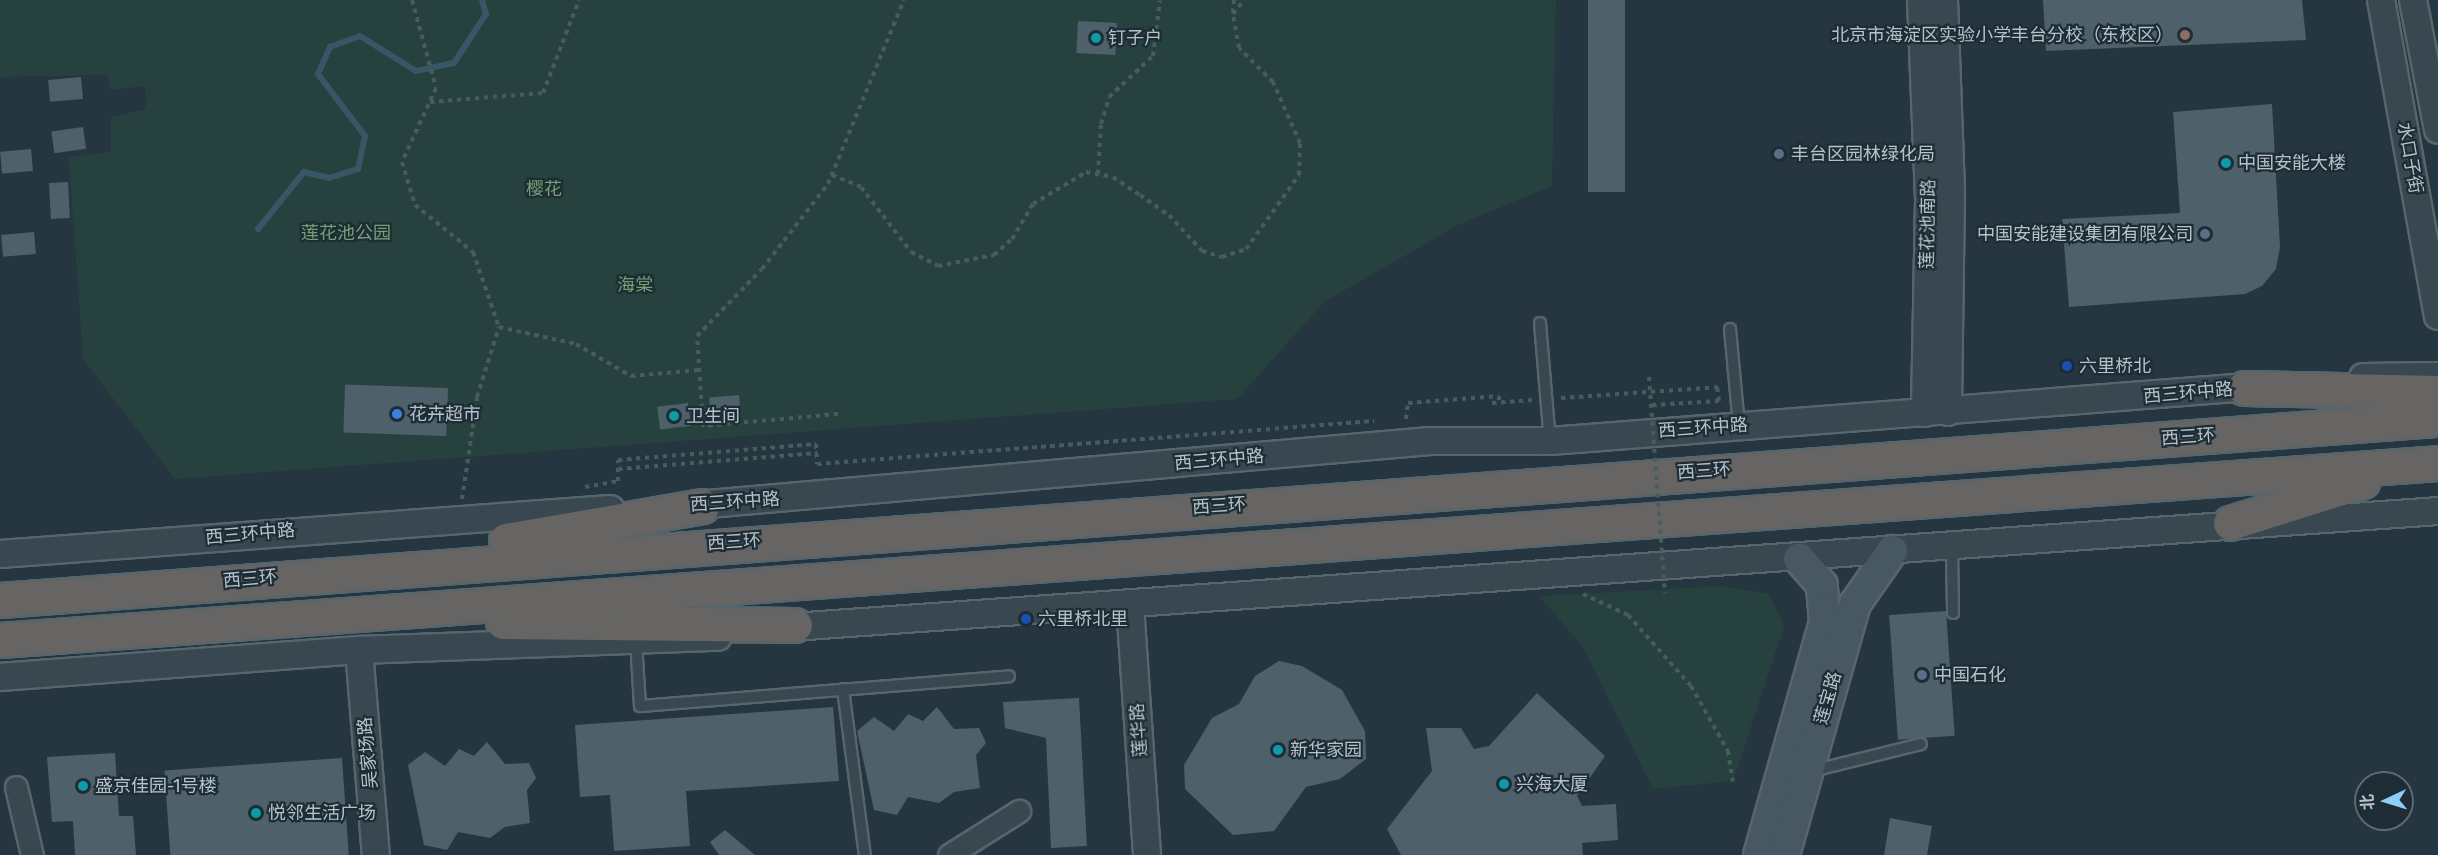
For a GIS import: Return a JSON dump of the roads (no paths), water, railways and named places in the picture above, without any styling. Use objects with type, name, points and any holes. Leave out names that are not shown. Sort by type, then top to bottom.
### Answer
[{"type":"highway","points":[[2244,388],[2438,392]]},
{"type":"highway","name":"西三环","points":[[0,600],[314,574],[2438,419]]},
{"type":"highway","points":[[2230,523],[2427,464]]},
{"type":"highway","points":[[0,640],[319,614],[2427,464]]},
{"type":"highway","points":[[314,574],[388,549],[528,538],[702,506]]},
{"type":"highway","points":[[319,614],[402,628],[536,620],[647,627],[795,625]]},
{"type":"main road","name":"莲宝路","points":[[1784,855],[1855,604],[1892,551]]},
{"type":"main road","name":"莲宝路","points":[[1759,855],[1825,622],[1822,585],[1799,559]]},
{"type":"street","name":"莲花池南路","points":[[1921,0],[1936,412]]},
{"type":"street","name":"莲花池南路","points":[[1936,412],[1951,204],[1944,0]]},
{"type":"street","name":"水口子街","points":[[2381,0],[2438,316]]},
{"type":"street","name":"水口子街","points":[[2414,0],[2438,130]]},
{"type":"street","name":"西三环中路","points":[[0,554],[702,506],[1430,441],[1550,441],[2244,388],[2438,376]]},
{"type":"street","points":[[0,677],[359,650],[703,640],[795,625],[1130,605],[1799,559],[2230,523],[2438,512]]},
{"type":"street","name":"莲华路","points":[[1130,605],[1147,855]]},
{"type":"street","name":"吴家场路","points":[[359,650],[376,855]]},
{"type":"street","points":[[16,788],[32,855]]},
{"type":"street","points":[[949,855],[1019,811]]},
{"type":"lane","points":[[1540,323],[1550,441]]},
{"type":"lane","points":[[1730,329],[1739,426]]},
{"type":"lane","points":[[1952,547],[1953,613]]},
{"type":"lane","points":[[636,642],[640,706],[1009,676]]},
{"type":"lane","points":[[843,689],[866,855]]},
{"type":"lane","points":[[1806,773],[1921,744]]},
{"type":"waterway","points":[[258,229],[304,172],[329,178],[358,169],[365,136],[318,74],[330,47],[360,36],[416,71],[454,63],[486,14],[482,0]]},
{"type":"place","name":"北京市海淀区实验小学丰台分校（东校区）","points":[[2185,35]]},
{"type":"place","name":"钉子户","points":[[1096,38]]},
{"type":"place","name":"丰台区园林绿化局","points":[[1779,154]]},
{"type":"place","name":"中国安能大楼","points":[[2226,163]]},
{"type":"place","name":"中国安能建设集团有限公司","points":[[2205,234]]},
{"type":"place","name":"六里桥北","points":[[2067,366]]},
{"type":"place","name":"花卉超市","points":[[397,414]]},
{"type":"place","name":"卫生间","points":[[674,416]]},
{"type":"place","name":"六里桥北里","points":[[1026,619]]},
{"type":"place","name":"中国石化","points":[[1922,675]]},
{"type":"place","name":"新华家园","points":[[1278,750]]},
{"type":"place","name":"兴海大厦","points":[[1504,784]]},
{"type":"place","name":"盛京佳园-1号楼","points":[[83,786]]},
{"type":"place","name":"悦邻生活广场","points":[[256,813]]},
{"type":"park label","name":"樱花","points":[[544,189]]},
{"type":"park label","name":"莲花池公园","points":[[346,233]]},
{"type":"park label","name":"海棠","points":[[635,285]]}]
